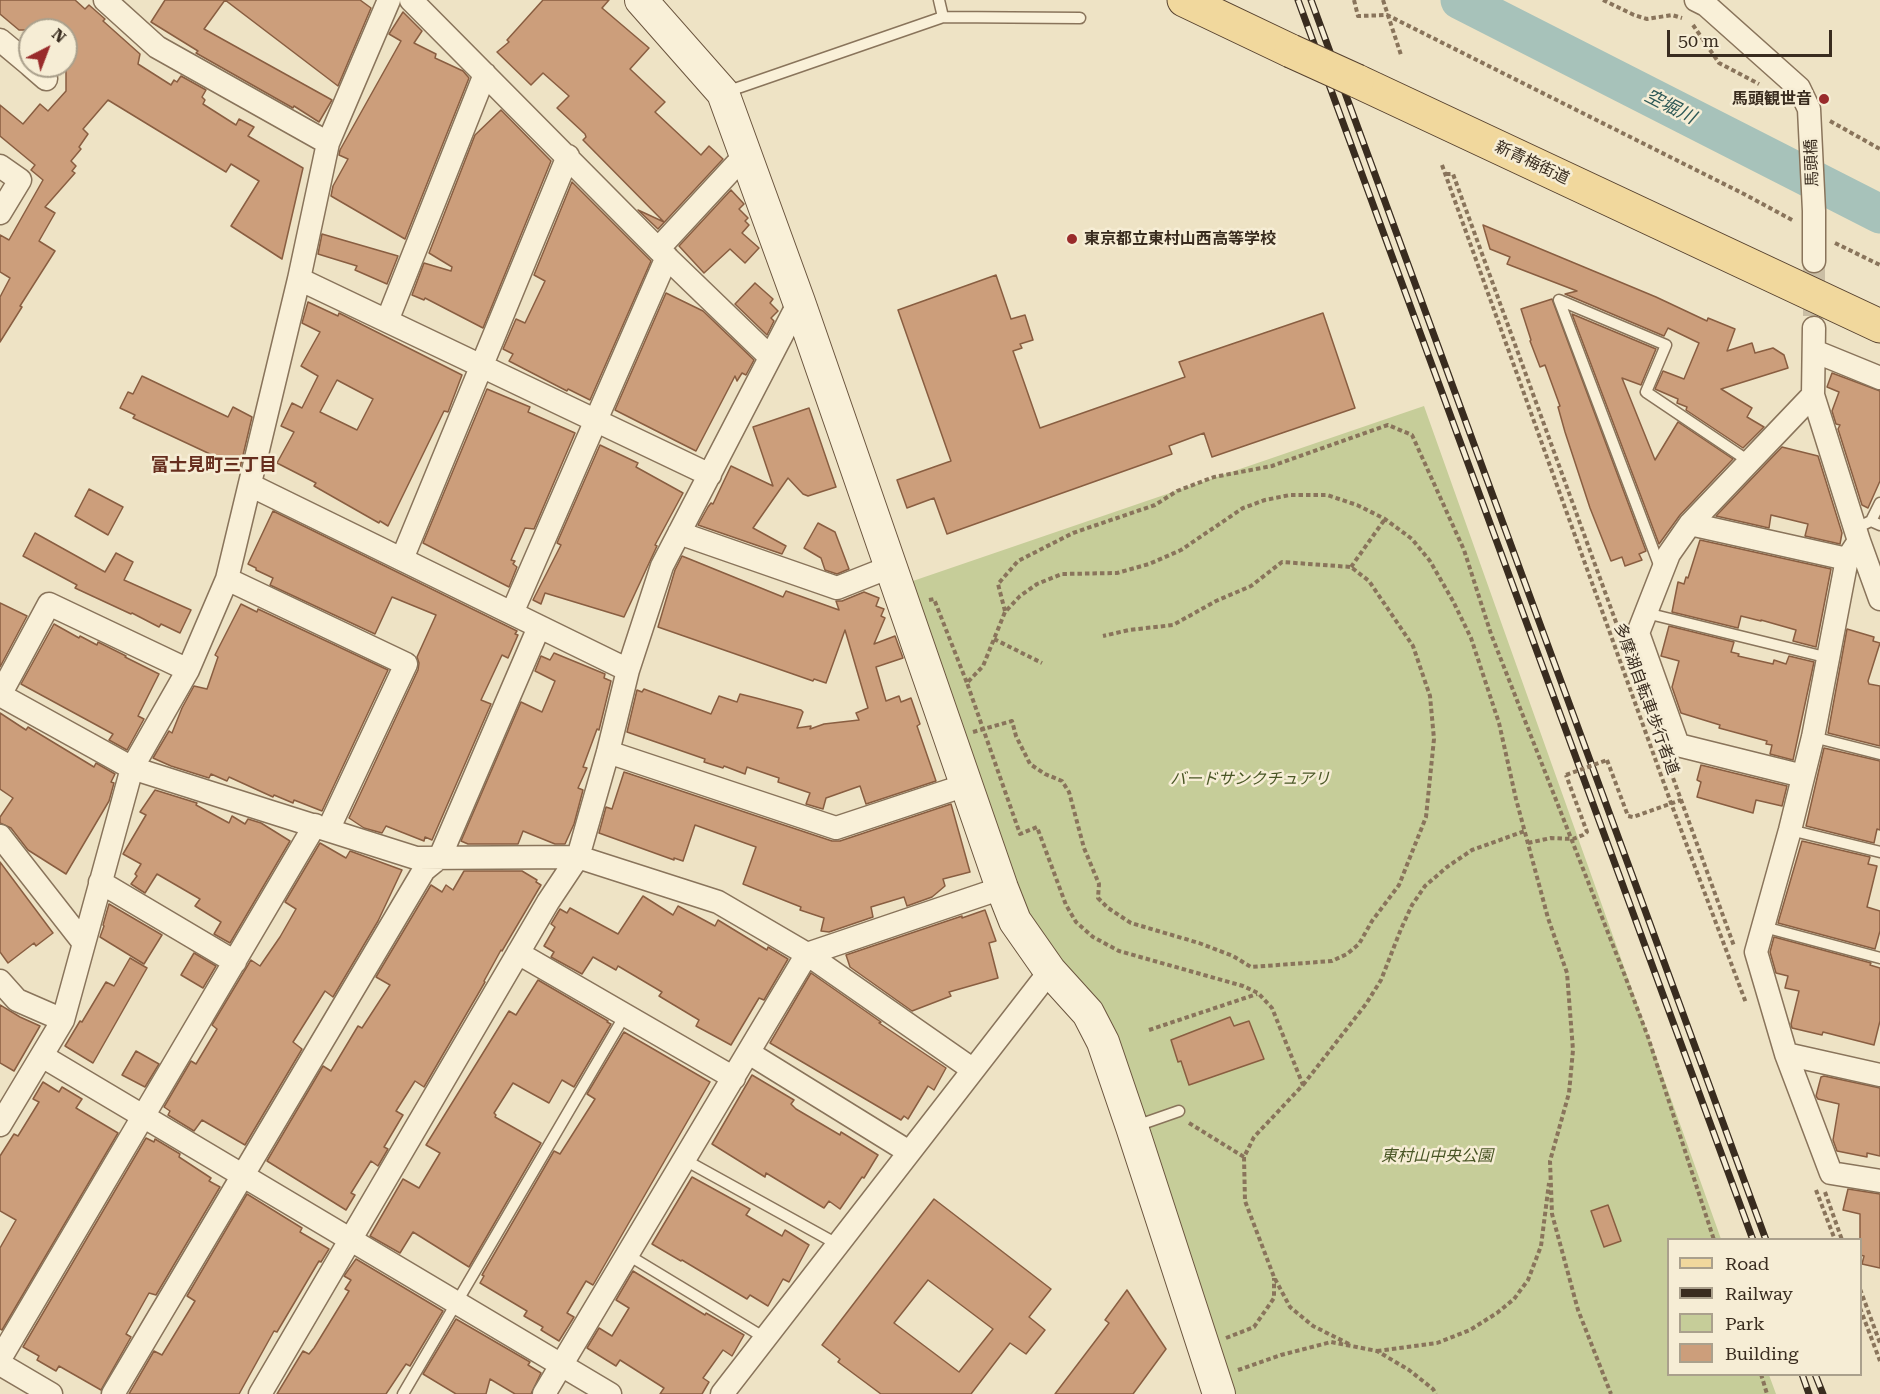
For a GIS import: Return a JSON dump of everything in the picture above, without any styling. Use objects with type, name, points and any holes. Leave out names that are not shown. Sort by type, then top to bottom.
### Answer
[{"type":"main road","name":"新青梅街道","points":[[1184,0],[1880,326]]},
{"type":"street","points":[[105,0],[157,47],[328,142]]},
{"type":"street","points":[[0,1125],[63,1020],[132,768],[188,670],[227,579],[299,279],[328,142],[389,0]]},
{"type":"street","points":[[411,0],[662,253],[770,357]]},
{"type":"street","points":[[641,0],[723,93],[799,302],[1014,921],[1050,971],[1088,1013],[1103,1042],[1226,1383]]},
{"type":"street","points":[[1696,0],[1706,5],[1799,88],[1810,111]]},
{"type":"street","points":[[0,40],[18,55]]},
{"type":"street","points":[[387,321],[485,74]]},
{"type":"street","name":"馬頭橋","points":[[1810,111],[1814,261]]},
{"type":"street","points":[[512,613],[597,421],[662,253],[745,155]]},
{"type":"street","points":[[402,559],[568,156]]},
{"type":"street","points":[[0,166],[20,180],[0,213]]},
{"type":"street","points":[[299,279],[710,475]]},
{"type":"street","points":[[260,1394],[548,902],[578,857],[608,752],[628,670],[662,566],[799,302]]},
{"type":"street","points":[[1880,378],[1814,339],[1813,395],[1863,535],[1880,599]]},
{"type":"street","points":[[1803,777],[1678,745],[1638,633],[1670,554],[1690,524],[1813,395]]},
{"type":"street","points":[[250,485],[628,670]]},
{"type":"street","points":[[1690,524],[1863,535]]},
{"type":"street","points":[[679,533],[837,588],[890,567]]},
{"type":"street","points":[[1863,535],[1828,658],[1813,737],[1756,952],[1786,1054],[1831,1173],[1880,1181]]},
{"type":"street","points":[[0,1359],[235,962],[321,827],[406,664],[227,579]]},
{"type":"street","points":[[188,670],[48,604],[0,695],[132,768],[416,858],[578,857],[718,902],[807,954],[972,1069]]},
{"type":"street","points":[[112,1394],[424,870],[440,857],[539,627]]},
{"type":"street","points":[[608,752],[836,828],[966,785]]},
{"type":"street","points":[[0,836],[83,942]]},
{"type":"street","points":[[100,882],[235,962]]},
{"type":"street","points":[[544,1394],[807,954],[1002,888]]},
{"type":"street","points":[[518,953],[734,1078]]},
{"type":"street","points":[[722,1394],[1050,971]]},
{"type":"street","points":[[0,981],[16,1000],[63,1020]]},
{"type":"street","points":[[749,1053],[909,1152]]},
{"type":"street","points":[[1786,1054],[1880,1075]]},
{"type":"street","points":[[42,1056],[610,1394]]},
{"type":"street","points":[[0,1364],[51,1394]]},
{"type":"lane","points":[[939,0],[943,17]]},
{"type":"lane","points":[[723,93],[943,17],[1080,18]]},
{"type":"lane","points":[[1662,573],[1559,300],[1666,345],[1646,392],[1750,462]]},
{"type":"lane","points":[[1863,535],[1880,503]]},
{"type":"lane","points":[[1646,613],[1828,658]]},
{"type":"lane","points":[[1813,737],[1880,754]]},
{"type":"lane","points":[[1790,830],[1880,852]]},
{"type":"lane","points":[[1764,927],[1880,958]]},
{"type":"lane","points":[[403,1394],[625,1015]]},
{"type":"lane","points":[[1132,1127],[1179,1111]]},
{"type":"lane","points":[[685,1160],[837,1244]]},
{"type":"lane","points":[[628,1255],[765,1338]]},
{"type":"path","points":[[1354,0],[1358,16],[1386,15],[1744,194]]},
{"type":"path","points":[[1383,0],[1386,15],[1401,55]]},
{"type":"path","points":[[1603,0],[1647,19],[1672,15],[1688,20],[1719,63],[1768,89]]},
{"type":"path","points":[[1810,111],[1880,149]]},
{"type":"path","name":"多摩湖自転車歩行者道","points":[[1443,165],[1671,803],[1746,1005]]},
{"type":"path","points":[[1005,612],[998,584],[1018,561],[1073,532],[1155,505],[1177,491],[1214,477],[1272,466],[1388,425],[1412,435],[1464,550],[1491,634],[1573,839],[1648,1036],[1714,1238]]},
{"type":"path","points":[[1303,1085],[1272,1008],[1258,993],[1243,986],[1119,951],[1093,937],[1076,922],[1066,904],[1037,827],[1020,834],[967,683],[983,666],[1005,612],[1020,596],[1037,584],[1062,574],[1117,573],[1149,564],[1181,550],[1244,508],[1265,500],[1290,495],[1327,495],[1357,505],[1385,519],[1412,539],[1430,561],[1471,638],[1499,723],[1548,918],[1567,973],[1571,1014],[1573,1050],[1569,1093],[1550,1161],[1547,1209],[1541,1246],[1528,1280],[1514,1299],[1470,1330],[1437,1343],[1377,1351]]},
{"type":"path","points":[[1351,567],[1385,519]]},
{"type":"path","points":[[982,729],[1012,721],[1016,736],[1030,764],[1062,781],[1069,792],[1084,848],[1099,884],[1098,898],[1108,908],[1131,923],[1199,943],[1233,956],[1251,967],[1332,961],[1347,954],[1359,944],[1372,921],[1400,885],[1426,816],[1434,739],[1430,696],[1413,645],[1369,581],[1351,567],[1282,562],[1251,586],[1216,601],[1173,625],[1129,630],[1103,636]]},
{"type":"path","points":[[994,639],[1042,663]]},
{"type":"path","points":[[1528,843],[1551,838],[1573,839],[1587,832],[1566,775],[1607,760],[1628,816],[1633,817],[1681,800]]},
{"type":"path","points":[[1349,1344],[1313,1326],[1290,1306],[1274,1277],[1245,1201],[1244,1157],[1254,1137],[1303,1085],[1366,1004],[1381,980],[1412,905],[1425,886],[1472,850],[1525,831]]},
{"type":"path","points":[[1149,1030],[1258,993]]},
{"type":"path","points":[[1179,1111],[1186,1115],[1189,1125],[1244,1157]]},
{"type":"path","points":[[1550,1161],[1552,1214],[1578,1310],[1611,1394]]},
{"type":"path","points":[[1814,1184],[1835,1238]]},
{"type":"path","points":[[1222,1340],[1254,1327],[1274,1298],[1274,1277]]},
{"type":"path","points":[[1862,1294],[1880,1342]]},
{"type":"path","points":[[1862,1313],[1880,1361]]},
{"type":"path","points":[[1866,1322],[1880,1320]]},
{"type":"path","points":[[1226,1383],[1281,1355],[1331,1342],[1377,1351],[1409,1370],[1436,1394]]},
{"type":"path","points":[[1762,1376],[1767,1394]]},
{"type":"green space","name":"東村山中央公園","points":[[1424,406],[1721,1238],[1667,1238],[1667,1376],[1769,1376],[1776,1394],[1232,1394],[1119,1056],[1020,919],[907,583]]},
{"type":"building","points":[[0,0],[75,0],[85,9],[89,5],[105,19],[103,21],[140,54],[138,64],[171,85],[181,76],[206,90],[202,97],[205,100],[203,104],[236,125],[239,119],[254,127],[248,136],[303,168],[282,259],[231,226],[259,181],[231,164],[226,172],[108,100],[83,129],[88,134],[79,147],[81,149],[71,161],[76,166],[72,171],[75,173],[45,207],[55,213],[39,241],[55,251],[0,342],[0,297],[10,278],[0,272],[0,235],[9,240],[43,180],[31,170],[35,165],[0,136],[0,105],[23,124],[40,104],[48,111],[66,91],[66,78],[78,78],[78,18],[18,18],[18,29],[0,14]]},
{"type":"building","points":[[165,0],[225,0],[204,29],[332,100],[319,122],[196,53],[198,51],[151,22]]},
{"type":"building","points":[[225,0],[360,0],[371,8],[338,86]]},
{"type":"building","points":[[543,0],[609,0],[602,8],[649,48],[630,69],[665,102],[655,112],[701,155],[709,146],[723,159],[658,229],[638,210],[664,222],[583,140],[586,137],[585,134],[557,108],[569,96],[543,73],[531,85],[497,52],[509,42],[507,40]]},
{"type":"building","points":[[403,12],[422,31],[414,43],[436,54],[435,58],[463,71],[469,78],[405,239],[331,196],[333,186],[348,159],[339,155],[340,150],[401,41],[389,34]]},
{"type":"building","points":[[501,110],[551,161],[483,328],[425,298],[424,300],[412,295],[424,263],[451,271],[452,267],[429,253],[475,135]]},
{"type":"building","points":[[572,182],[651,261],[590,400],[568,389],[567,391],[509,361],[513,354],[503,349],[516,319],[525,323],[545,281],[534,275]]},
{"type":"building","points":[[731,190],[744,204],[739,209],[748,218],[745,221],[749,225],[742,233],[759,248],[745,263],[730,249],[704,273],[679,246]]},
{"type":"building","points":[[1483,225],[1656,297],[1707,321],[1708,318],[1735,329],[1727,351],[1752,343],[1755,353],[1773,348],[1784,355],[1788,368],[1721,389],[1752,408],[1747,417],[1764,427],[1743,448],[1686,410],[1687,407],[1677,403],[1678,399],[1655,389],[1663,371],[1684,379],[1699,343],[1668,328],[1664,336],[1565,294],[1577,291],[1507,264],[1510,257],[1490,249]]},
{"type":"building","points":[[322,234],[398,256],[387,284],[355,270],[357,266],[318,254]]},
{"type":"building","points":[[996,275],[1011,319],[1025,315],[1033,340],[1020,344],[1022,348],[1013,351],[1040,428],[1185,377],[1179,362],[1323,313],[1355,408],[1212,457],[1204,433],[1169,446],[1172,454],[947,534],[934,498],[907,508],[897,480],[951,461],[898,310]]},
{"type":"building","points":[[755,283],[773,299],[770,303],[778,311],[771,318],[774,321],[767,335],[735,304]]},
{"type":"building","points":[[666,293],[703,311],[754,360],[746,375],[742,373],[737,381],[735,376],[696,451],[615,410]]},
{"type":"building","points":[[1552,299],[1646,551],[1639,554],[1642,560],[1625,566],[1622,557],[1611,561],[1590,508],[1565,432],[1558,407],[1560,406],[1545,365],[1540,367],[1521,309]]},
{"type":"building","points":[[308,302],[338,316],[339,313],[462,375],[448,412],[444,411],[388,526],[314,486],[316,483],[277,463],[294,432],[281,426],[292,403],[302,408],[318,376],[301,366],[320,332],[302,323]],"holes":[[[337,380],[373,399],[357,430],[320,412]]]},
{"type":"building","points":[[1572,314],[1656,349],[1641,385],[1622,378],[1655,460],[1678,422],[1733,459],[1680,515],[1659,544]]},
{"type":"building","points":[[1832,373],[1880,391],[1880,481],[1868,508],[1862,505],[1838,429],[1840,425],[1836,424],[1832,411],[1839,392],[1827,387]]},
{"type":"building","points":[[142,376],[228,417],[233,407],[252,417],[240,468],[133,418],[135,415],[120,408],[128,392],[133,394]]},
{"type":"building","points":[[487,389],[530,407],[528,412],[575,433],[534,529],[525,528],[511,560],[515,561],[513,564],[517,567],[509,587],[423,543]]},
{"type":"building","points":[[809,408],[836,487],[808,496],[803,494],[788,478],[753,528],[786,546],[782,554],[698,525],[708,507],[711,503],[713,504],[731,466],[773,486],[753,427]]},
{"type":"building","points":[[600,445],[638,463],[636,467],[683,493],[655,545],[657,546],[624,617],[545,593],[541,604],[533,600],[561,545],[557,543]]},
{"type":"building","points":[[1782,447],[1818,456],[1842,533],[1840,544],[1805,536],[1808,524],[1771,515],[1769,528],[1716,516]]},
{"type":"building","points":[[89,489],[123,507],[108,535],[75,516]]},
{"type":"building","points":[[273,511],[517,631],[515,634],[518,635],[508,658],[502,655],[481,700],[491,704],[432,840],[425,837],[424,841],[386,826],[382,833],[364,828],[349,818],[418,670],[417,657],[436,615],[392,597],[375,634],[270,585],[273,578],[248,564]]},
{"type":"building","points":[[818,523],[835,532],[849,569],[837,574],[825,570],[821,558],[804,548]]},
{"type":"building","points":[[35,533],[105,572],[116,553],[133,562],[124,580],[191,610],[180,633],[161,624],[159,627],[75,588],[77,585],[23,556]]},
{"type":"building","points":[[1700,540],[1831,569],[1816,647],[1793,641],[1796,630],[1761,620],[1741,616],[1738,628],[1672,612],[1678,582],[1684,584],[1686,577],[1688,578]]},
{"type":"building","points":[[682,556],[783,597],[786,591],[839,610],[836,601],[842,601],[864,592],[879,598],[876,606],[884,609],[881,616],[885,618],[874,644],[895,636],[903,658],[876,667],[886,701],[899,696],[901,702],[911,698],[920,724],[917,726],[936,781],[866,804],[860,786],[826,798],[823,809],[806,804],[810,793],[778,782],[779,778],[747,767],[745,774],[724,766],[723,768],[704,762],[705,759],[627,732],[637,690],[642,692],[644,689],[711,714],[719,696],[737,702],[740,694],[756,698],[801,710],[803,712],[797,728],[811,726],[810,729],[824,724],[859,720],[856,713],[868,708],[845,630],[826,683],[814,679],[813,681],[658,627],[675,570]]},
{"type":"building","points":[[0,603],[27,616],[0,667]]},
{"type":"building","points":[[241,604],[257,612],[258,609],[388,670],[322,811],[294,800],[293,803],[274,795],[273,797],[229,777],[227,781],[211,774],[209,778],[153,758],[169,731],[172,733],[194,686],[207,689],[218,657],[215,655]]},
{"type":"building","points":[[54,624],[79,638],[80,636],[97,645],[98,642],[159,674],[138,716],[144,719],[127,750],[109,740],[113,734],[21,684]]},
{"type":"building","points":[[1669,626],[1734,642],[1731,652],[1739,654],[1738,656],[1773,664],[1774,660],[1786,664],[1789,656],[1814,662],[1793,760],[1770,754],[1772,745],[1766,744],[1767,741],[1719,728],[1720,725],[1681,713],[1672,687],[1679,661],[1661,656]]},
{"type":"building","points":[[1847,629],[1874,637],[1873,641],[1880,643],[1868,681],[1869,684],[1880,686],[1880,746],[1828,733]]},
{"type":"building","points":[[554,653],[605,674],[604,678],[611,681],[599,730],[597,729],[583,767],[587,768],[578,788],[583,790],[574,824],[565,844],[555,844],[523,831],[518,844],[468,844],[461,841],[521,702],[542,712],[555,681],[535,671],[541,656],[550,660]]},
{"type":"building","points":[[0,713],[26,730],[28,727],[94,767],[96,763],[115,774],[111,782],[114,783],[109,801],[66,874],[28,850],[11,828],[0,823],[0,817],[13,798],[0,789]]},
{"type":"building","points":[[1824,748],[1880,761],[1880,830],[1877,829],[1874,843],[1806,826]]},
{"type":"building","points":[[1701,765],[1787,786],[1782,806],[1756,800],[1753,813],[1697,797],[1701,782],[1697,780]]},
{"type":"building","points":[[624,772],[832,841],[840,841],[951,804],[970,872],[943,879],[945,886],[932,897],[907,906],[904,897],[871,907],[873,917],[829,932],[821,931],[824,918],[800,910],[801,907],[743,884],[756,847],[695,825],[683,861],[674,858],[674,860],[599,833],[606,807],[612,809]]},
{"type":"building","points":[[155,790],[197,803],[196,805],[229,823],[232,816],[245,824],[248,819],[261,823],[290,841],[230,943],[214,934],[221,922],[195,906],[200,899],[157,874],[145,893],[131,884],[141,864],[123,854],[146,815],[140,812]]},
{"type":"building","points":[[1802,841],[1870,857],[1868,864],[1877,866],[1867,907],[1880,911],[1880,931],[1875,949],[1778,923]]},
{"type":"building","points":[[320,843],[346,858],[350,851],[402,870],[378,921],[333,997],[325,991],[293,1042],[302,1049],[245,1145],[202,1120],[194,1131],[168,1115],[170,1111],[164,1107],[191,1061],[196,1064],[217,1029],[212,1025],[251,960],[260,966],[280,937],[296,909],[285,902]]},
{"type":"building","points":[[0,862],[53,933],[36,946],[34,943],[8,963],[0,952]]},
{"type":"building","points":[[464,871],[522,871],[541,885],[501,950],[424,1087],[415,1081],[396,1111],[403,1115],[384,1147],[388,1149],[378,1166],[371,1161],[351,1193],[355,1195],[346,1210],[267,1161],[323,1066],[331,1071],[358,1026],[362,1028],[390,985],[376,977],[431,885],[442,892],[446,885],[453,890]]},
{"type":"building","points":[[643,896],[673,915],[678,906],[715,926],[718,920],[767,950],[768,947],[788,959],[764,1000],[759,998],[731,1045],[696,1026],[699,1020],[659,996],[662,992],[618,966],[616,970],[593,957],[582,974],[551,957],[554,952],[544,946],[555,927],[551,924],[560,909],[567,913],[570,908],[618,934]]},
{"type":"building","points":[[109,904],[162,935],[144,964],[100,937]]},
{"type":"building","points":[[985,910],[996,941],[989,943],[998,978],[949,992],[951,996],[912,1011],[850,967],[846,955]]},
{"type":"building","points":[[1774,937],[1871,963],[1870,965],[1880,968],[1880,1021],[1874,1045],[1823,1032],[1822,1035],[1792,1028],[1799,991],[1785,988],[1788,976],[1776,973],[1770,952]]},
{"type":"building","points":[[194,953],[216,966],[203,988],[181,975]]},
{"type":"building","points":[[130,958],[147,968],[93,1063],[65,1046],[106,982],[114,986]]},
{"type":"building","points":[[811,973],[946,1068],[934,1090],[928,1086],[908,1119],[904,1116],[901,1120],[770,1043]]},
{"type":"building","points":[[538,980],[611,1024],[574,1087],[562,1080],[549,1103],[513,1083],[494,1113],[495,1117],[541,1143],[469,1267],[413,1232],[400,1253],[370,1236],[403,1179],[419,1188],[440,1153],[426,1145],[509,1011],[516,1015]]},
{"type":"building","points":[[0,1005],[40,1026],[14,1071],[0,1063]]},
{"type":"building","points":[[1230,1017],[1234,1026],[1249,1021],[1264,1059],[1189,1085],[1171,1040]]},
{"type":"building","points":[[624,1032],[710,1082],[593,1285],[586,1281],[567,1313],[574,1317],[559,1341],[541,1330],[543,1327],[524,1316],[527,1311],[480,1283],[484,1276],[482,1275],[554,1151],[560,1154],[595,1099],[587,1094]]},
{"type":"building","points":[[136,1051],[159,1064],[145,1087],[122,1075]]},
{"type":"building","points":[[752,1075],[794,1100],[791,1104],[796,1109],[840,1135],[841,1132],[878,1155],[840,1209],[829,1201],[824,1208],[766,1173],[765,1177],[712,1144]]},
{"type":"building","points":[[1821,1077],[1880,1088],[1880,1156],[1867,1153],[1867,1157],[1837,1151],[1833,1140],[1839,1104],[1818,1099],[1816,1096]]},
{"type":"building","points":[[43,1082],[59,1092],[62,1087],[82,1099],[76,1108],[118,1133],[2,1330],[0,1329],[0,1248],[16,1220],[0,1211],[0,1156],[14,1134],[18,1136],[39,1102],[33,1099]]},
{"type":"building","points":[[146,1138],[154,1142],[155,1139],[180,1154],[179,1157],[211,1178],[209,1181],[220,1187],[156,1295],[149,1293],[126,1334],[131,1337],[101,1390],[59,1366],[56,1371],[37,1360],[39,1356],[23,1347]]},
{"type":"building","points":[[692,1177],[750,1209],[746,1215],[782,1236],[785,1230],[809,1245],[789,1282],[783,1279],[768,1306],[750,1295],[747,1299],[652,1244]]},
{"type":"building","points":[[1848,1189],[1880,1194],[1880,1268],[1862,1264],[1864,1256],[1862,1256],[1862,1238],[1860,1238],[1860,1214],[1843,1210]]},
{"type":"building","points":[[247,1194],[302,1228],[300,1232],[329,1249],[321,1262],[319,1261],[277,1332],[274,1331],[239,1394],[129,1394],[154,1351],[162,1355],[195,1301],[187,1296]]},
{"type":"building","points":[[934,1199],[1051,1289],[1029,1317],[1045,1330],[1026,1354],[1010,1343],[971,1394],[881,1394],[838,1362],[840,1359],[822,1345]],"holes":[[[928,1280],[993,1329],[959,1372],[894,1323]]]},
{"type":"building","points":[[1608,1205],[1621,1241],[1604,1247],[1591,1211]]},
{"type":"building","points":[[356,1259],[443,1311],[410,1366],[406,1364],[386,1394],[277,1394],[303,1351],[309,1354],[314,1348],[349,1291],[345,1289],[351,1280],[344,1276]]},
{"type":"building","points":[[633,1271],[705,1315],[706,1313],[744,1335],[732,1356],[723,1350],[703,1378],[709,1382],[702,1394],[660,1394],[664,1388],[620,1360],[616,1366],[587,1348],[599,1328],[612,1336],[629,1308],[616,1300]]},
{"type":"building","points":[[1127,1290],[1166,1349],[1133,1394],[1055,1394],[1109,1323],[1105,1320]]},
{"type":"building","points":[[456,1319],[530,1362],[528,1365],[541,1373],[531,1394],[515,1394],[490,1379],[486,1394],[456,1394],[423,1374]]},
{"type":"waterway","name":"空堀川","points":[[1460,0],[1880,214]]},
{"type":"tunnel","points":[[1814,261],[1814,328]]},
{"type":"railway","points":[[1298,0],[1752,1238]]},
{"type":"railway","points":[[1311,0],[1765,1238]]},
{"type":"railway","points":[[1803,1376],[1809,1394]]},
{"type":"railway","points":[[1816,1376],[1823,1394]]},
{"type":"place","name":"馬頭観世音","points":[[1824,99]]},
{"type":"place","name":"東京都立東村山西高等学校","points":[[1072,239]]},
{"type":"district","name":"富士見町三丁目","points":[[214,466]]},
{"type":"park label","name":"バードサンクチュアリ","points":[[1250,779]]}]
